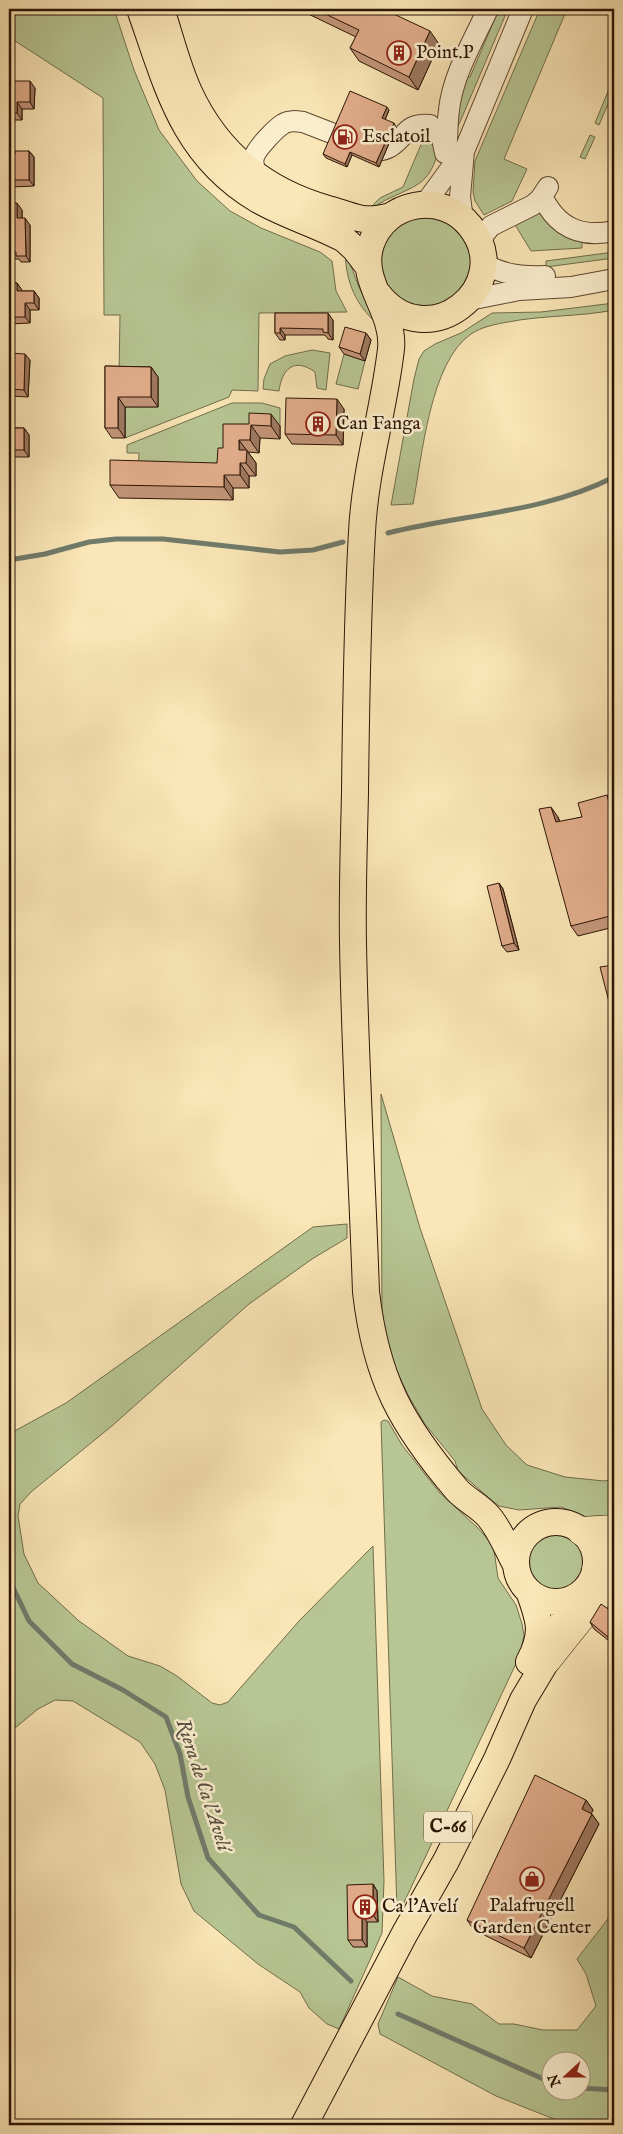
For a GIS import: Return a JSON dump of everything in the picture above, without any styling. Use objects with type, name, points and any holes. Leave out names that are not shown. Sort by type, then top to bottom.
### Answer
[{"type":"highway","points":[[581,1531],[614,1529]]},
{"type":"highway","points":[[547,1660],[608,1567]]},
{"type":"main road","points":[[140,9],[171,98],[183,122],[215,167],[236,186],[258,200],[344,239],[355,249],[368,266]]},
{"type":"main road","points":[[160,9],[189,90],[200,112],[229,154],[258,176],[303,200],[359,220],[373,221],[409,209],[445,208],[463,219],[472,228],[481,254],[479,283],[468,300],[451,314],[429,320],[417,319],[400,314],[390,307],[378,294]]},
{"type":"main road","points":[[409,209],[379,228],[371,242],[368,266],[371,281],[390,325],[391,342],[388,371],[366,486],[358,593],[352,940],[366,1292],[370,1329],[377,1356],[392,1395],[409,1428],[434,1464],[460,1494],[488,1516],[503,1538],[515,1563],[522,1585],[530,1594],[541,1600],[554,1603],[566,1602],[586,1590],[592,1581],[608,1567],[596,1556],[590,1542],[581,1531],[562,1522],[542,1524],[513,1522],[488,1516]]},
{"type":"main road","points":[[388,371],[399,351],[429,320]]},
{"type":"main road","points":[[515,1563],[517,1551],[522,1540],[531,1530],[542,1524]]},
{"type":"main road","name":"C-66","points":[[403,1937],[494,1722],[535,1650],[540,1636],[539,1620],[530,1594]]},
{"type":"main road","name":"C-66","points":[[304,2125],[403,1937],[446,1861],[497,1759],[523,1700],[547,1660],[564,1618],[566,1602]]},
{"type":"street","points":[[409,209],[438,169],[445,153],[449,133],[449,110],[454,86],[488,9]]},
{"type":"street","points":[[463,219],[460,197],[465,148],[523,9]]},
{"type":"street","points":[[258,176],[253,164],[257,150],[284,123],[294,121],[302,122],[378,151],[390,147],[405,131],[414,126],[430,125],[442,138],[445,153]]},
{"type":"street","points":[[409,209],[465,148]]},
{"type":"street","points":[[614,232],[590,235],[581,233],[558,219],[550,211],[545,192],[533,204],[492,226],[484,233],[481,254],[496,271],[519,276],[569,275],[614,267]]},
{"type":"street","points":[[468,300],[506,292],[570,287],[614,280]]},
{"type":"green space","points":[[9,9],[114,9],[134,70],[159,130],[197,181],[230,211],[261,228],[320,252],[332,261],[336,291],[347,312],[259,313],[258,391],[232,390],[229,397],[125,438],[125,407],[158,407],[119,376],[120,315],[104,315],[103,98],[9,37]]},
{"type":"green space","points":[[499,9],[508,9],[454,136],[464,75],[470,77]]},
{"type":"green space","points":[[540,9],[567,9],[504,159],[527,169],[512,201],[484,215],[475,201],[473,192],[475,161]]},
{"type":"green space","points":[[614,77],[614,90],[599,125],[595,123]]},
{"type":"green space","points":[[590,135],[595,137],[585,159],[580,157]]},
{"type":"green space","points":[[423,140],[439,148],[436,160],[427,176],[409,189],[370,208],[380,198],[403,187]]},
{"type":"green space","points":[[541,208],[571,238],[582,242],[582,248],[531,251],[514,223]]},
{"type":"green space","points":[[437,214],[463,232],[472,262],[469,278],[461,291],[434,307],[403,303],[381,281],[377,250],[393,223]]},
{"type":"green space","points":[[614,252],[614,258],[546,267],[546,261]]},
{"type":"green space","points":[[345,254],[377,324],[358,301],[350,284]]},
{"type":"green space","points":[[614,303],[614,310],[521,320],[489,326],[471,334],[457,347],[446,366],[437,388],[424,437],[413,504],[391,505],[414,379],[419,359],[424,351],[461,333],[492,313],[541,312]]},
{"type":"green space","points":[[312,350],[330,353],[326,390],[317,388],[315,372],[301,366],[295,366],[286,371],[279,391],[263,389],[264,379],[270,364],[285,356]]},
{"type":"green space","points":[[344,354],[365,361],[358,389],[336,384]]},
{"type":"green space","points":[[232,403],[262,403],[280,408],[280,426],[259,426],[226,476],[138,474],[139,453],[127,453],[127,445]]},
{"type":"green space","points":[[381,1094],[420,1228],[482,1409],[506,1445],[527,1465],[565,1477],[604,1481],[614,1479],[614,1516],[589,1518],[561,1507],[519,1510],[499,1506],[458,1471],[455,1461],[425,1424],[408,1395],[390,1356],[382,1321]]},
{"type":"green space","points":[[347,1224],[347,1238],[312,1259],[249,1304],[113,1425],[31,1492],[20,1504],[18,1516],[24,1554],[38,1583],[79,1621],[128,1656],[160,1666],[177,1676],[212,1703],[220,1705],[228,1702],[299,1621],[373,1546],[384,1881],[382,1933],[339,2029],[327,2024],[309,2008],[300,1992],[258,1964],[194,1911],[181,1884],[165,1790],[155,1764],[140,1742],[73,1701],[55,1700],[38,1709],[9,1733],[9,1434],[66,1403],[313,1227]]},
{"type":"green space","points":[[384,1420],[388,1421],[402,1445],[439,1492],[478,1528],[491,1543],[494,1550],[498,1578],[516,1605],[524,1635],[520,1655],[401,1909],[397,1909],[381,1422]]},
{"type":"green space","points":[[555,1531],[566,1533],[579,1544],[584,1560],[582,1571],[571,1584],[555,1589],[544,1587],[531,1576],[526,1560],[528,1549],[539,1536]]},
{"type":"green space","points":[[614,1911],[614,2125],[569,2125],[496,2096],[380,2034],[378,2024],[398,1977],[432,1996],[472,2004],[499,2024],[514,2024],[543,2030],[577,2030],[596,2006],[586,1974],[577,1959]]},
{"type":"building","name":"Point.P","points":[[315,9],[383,9],[430,31],[409,77],[350,48],[359,30]]},
{"type":"building","points":[[11,81],[30,81],[30,102],[17,102],[17,113],[9,113],[9,85],[11,85]]},
{"type":"building","points":[[350,91],[387,107],[382,118],[394,123],[376,163],[350,152],[345,164],[323,154]]},
{"type":"building","points":[[15,151],[29,151],[29,180],[9,180],[9,154],[15,154]]},
{"type":"building","points":[[9,203],[17,203],[17,218],[25,218],[26,256],[16,256],[16,252],[9,252]]},
{"type":"building","points":[[9,283],[17,283],[17,291],[34,291],[34,303],[25,303],[25,317],[9,317]]},
{"type":"building","points":[[275,313],[328,313],[328,333],[323,332],[323,329],[280,328],[280,333],[275,333]]},
{"type":"building","points":[[345,327],[366,333],[360,354],[339,347]]},
{"type":"building","points":[[9,353],[25,354],[24,390],[9,389]]},
{"type":"building","points":[[105,366],[151,367],[151,397],[118,397],[118,428],[105,428]]},
{"type":"building","name":"Can Fanga","points":[[286,398],[337,399],[336,435],[285,434]]},
{"type":"building","points":[[249,413],[271,414],[271,426],[251,425],[250,440],[239,440],[239,450],[247,450],[246,463],[240,463],[240,475],[224,475],[224,487],[110,485],[110,460],[217,463],[218,448],[223,448],[223,424],[249,424]]},
{"type":"building","points":[[9,428],[24,428],[24,450],[9,450]]},
{"type":"building","points":[[607,795],[614,823],[614,915],[571,926],[539,809],[551,807],[556,822],[582,817],[578,803]]},
{"type":"building","points":[[499,883],[514,943],[502,946],[487,886]]},
{"type":"building","points":[[614,965],[614,1021],[600,967]]},
{"type":"building","points":[[601,1604],[614,1613],[614,1627],[608,1637],[590,1622]]},
{"type":"building","points":[[535,1775],[586,1800],[582,1809],[592,1814],[524,1948],[467,1920]]},
{"type":"building","name":"Ca l'Avelí","points":[[373,1884],[373,1915],[362,1915],[362,1940],[348,1940],[347,1885]]},
{"type":"waterway","points":[[388,533],[532,506],[587,489],[614,477]]},
{"type":"waterway","points":[[9,560],[45,554],[89,542],[116,539],[163,539],[280,552],[313,550],[343,542]]},
{"type":"waterway","name":"Riera de Ca l'Avelí","points":[[9,1579],[29,1621],[72,1664],[123,1690],[166,1717],[180,1754],[188,1797],[208,1858],[259,1915],[294,1927],[351,1981]]},
{"type":"waterway","name":"Riera de Ca l'Avelí","points":[[398,2014],[540,2078]]},
{"type":"waterway","name":"Riera de Ca l'Avelí","points":[[590,2089],[614,2090]]},
{"type":"place","name":"Point.P","points":[[399,53]]},
{"type":"place","name":"Esclatoil","points":[[345,137]]},
{"type":"place","name":"Can Fanga","points":[[318,424]]},
{"type":"place","name":"Palafrugell Garden Center","points":[[532,1879]]},
{"type":"place","name":"Ca l'Avelí","points":[[365,1907]]}]
